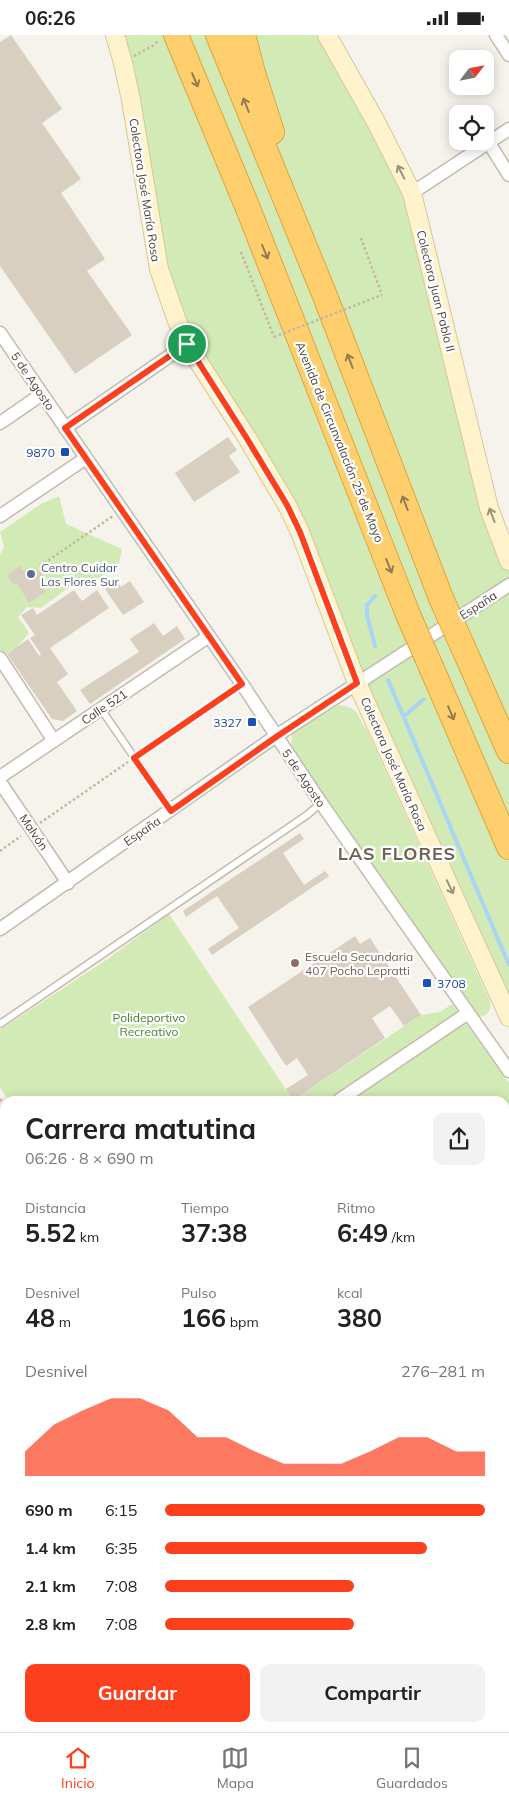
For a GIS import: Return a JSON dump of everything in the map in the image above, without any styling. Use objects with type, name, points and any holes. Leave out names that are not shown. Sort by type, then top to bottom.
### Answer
[{"type":"highway","name":"Avenida de Circunvalación 25 de Mayo","points":[[176,35],[247,206],[409,617],[508,846]]},
{"type":"highway","points":[[218,35],[325,296],[441,598],[509,751]]},
{"type":"highway","points":[[243,35],[253,73],[325,296]]},
{"type":"main road","name":"Colectora José María Rosa","points":[[115,35],[123,63],[159,269],[187,344],[290,511],[300,532],[357,683],[509,1017]]},
{"type":"main road","name":"Colectora Juan Pablo II","points":[[327,35],[376,122],[412,193],[489,508],[509,561]]},
{"type":"street","points":[[496,35],[509,55]]},
{"type":"street","points":[[494,139],[509,129]]},
{"type":"street","points":[[412,193],[477,150]]},
{"type":"street","points":[[493,150],[509,175]]},
{"type":"street","name":"5 de Agosto","points":[[0,333],[242,684],[321,803],[509,1071]]},
{"type":"street","points":[[65,428],[187,344]]},
{"type":"street","points":[[0,423],[42,394]]},
{"type":"street","points":[[0,516],[86,458]]},
{"type":"street","name":"España","points":[[0,929],[276,737],[509,585]]},
{"type":"street","name":"Calle 521","points":[[0,777],[209,636]]},
{"type":"street","points":[[0,658],[54,741]]},
{"type":"street","name":"Malvón","points":[[0,782],[68,883]]},
{"type":"street","points":[[345,1096],[468,1013]]},
{"type":"lane","points":[[100,709],[171,811]]},
{"type":"lane","points":[[0,1024],[308,815],[321,803]]},
{"type":"path","points":[[123,63],[154,45],[163,35]]},
{"type":"path","points":[[241,252],[274,337],[382,295],[361,238]]},
{"type":"path","points":[[40,566],[105,521]]},
{"type":"path","points":[[0,851],[242,684]]},
{"type":"green space","points":[[115,35],[327,35],[412,193],[509,561],[509,1017],[300,532],[176,318]]},
{"type":"green space","points":[[59,496],[66,524],[122,549],[118,568],[89,583],[68,588],[41,608],[27,607],[18,617],[29,633],[16,648],[4,655],[0,649],[0,555],[4,547],[0,532],[41,504]]},
{"type":"green space","points":[[338,705],[354,710],[367,730],[489,999],[490,1010],[481,1017],[475,1015],[465,1003],[291,746],[292,735],[295,732]]},
{"type":"green space","name":"Polideportivo Recreativo","points":[[169,914],[290,1096],[6,1096],[0,1087],[0,1030],[106,960]]},
{"type":"green space","name":"Polideportivo Recreativo","points":[[452,1004],[509,1083],[509,1096],[299,1096],[421,1015],[440,1012]]},
{"type":"building","points":[[11,35],[62,109],[42,123],[81,179],[61,193],[105,259],[87,271],[132,335],[75,374],[0,266],[0,42]]},
{"type":"building","points":[[228,437],[237,450],[229,456],[240,472],[194,502],[175,473]]},
{"type":"building","points":[[20,566],[22,570],[42,571],[45,592],[29,603],[17,583],[13,585],[7,575]]},
{"type":"building","points":[[117,581],[121,587],[130,581],[144,602],[123,615],[105,589]]},
{"type":"building","points":[[74,590],[82,601],[97,590],[109,608],[50,648],[68,674],[57,682],[77,711],[63,721],[52,719],[7,654],[28,639],[39,656],[41,654],[30,638],[35,635],[21,615],[33,608],[37,615]]},
{"type":"building","points":[[154,623],[163,636],[177,626],[185,639],[90,704],[80,690],[139,652],[130,639]]},
{"type":"building","points":[[300,833],[304,839],[283,853],[304,885],[325,871],[329,876],[212,955],[208,949],[239,928],[217,896],[186,917],[183,911]]},
{"type":"building","points":[[355,936],[360,944],[370,938],[421,1015],[404,1026],[390,1006],[372,1018],[385,1038],[299,1096],[290,1096],[286,1089],[308,1075],[297,1058],[286,1066],[248,1007]]},
{"type":"waterway","points":[[375,596],[367,605],[367,616],[375,646]]},
{"type":"waterway","points":[[388,680],[509,965]]},
{"type":"waterway","points":[[404,716],[424,699]]},
{"type":"place","name":"9870","points":[[65,452]]},
{"type":"place","name":"Centro Cuidar Las Flores Sur","points":[[31,574]]},
{"type":"place","name":"3327","points":[[252,722]]},
{"type":"place","name":"Escuela Secundaria 407 Pocho Lepratti","points":[[295,963]]},
{"type":"place","name":"3708","points":[[427,983]]},
{"type":"district","name":"LAS FLORES","points":[[397,853]]},
{"type":"route","points":[[187,344],[287,505],[300,532],[357,683],[171,811],[134,758],[242,684],[65,428],[187,344]]}]
